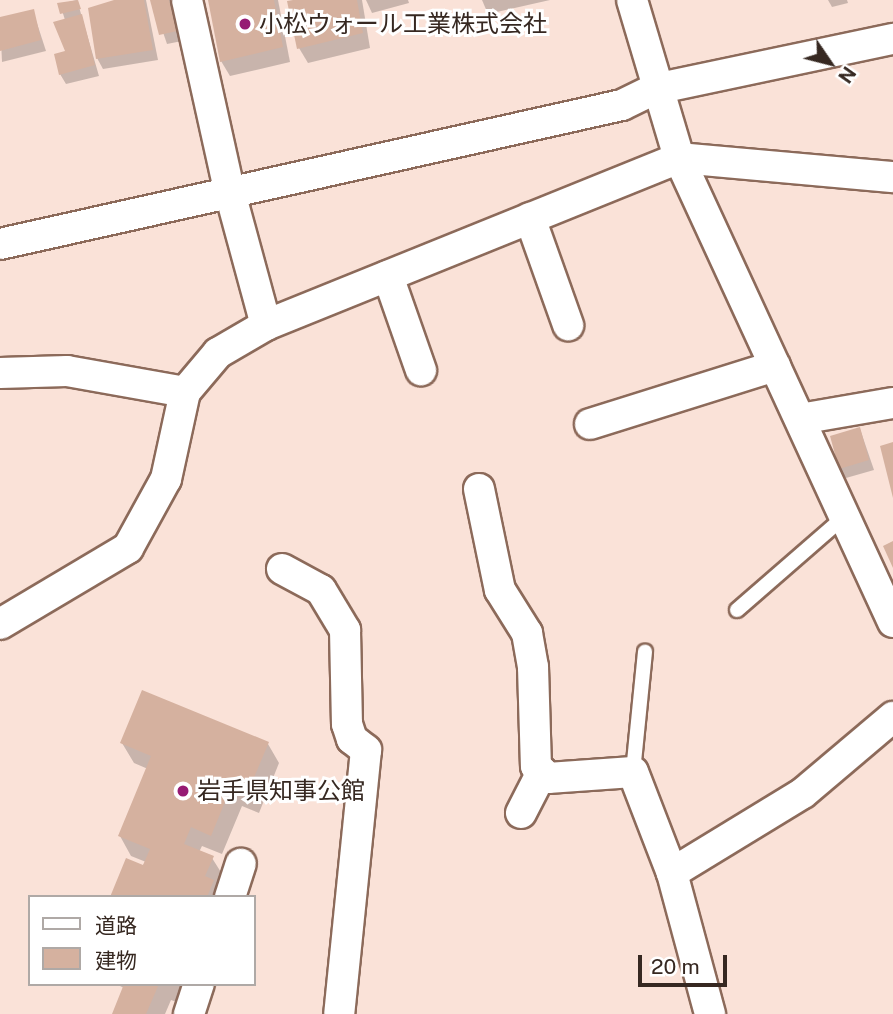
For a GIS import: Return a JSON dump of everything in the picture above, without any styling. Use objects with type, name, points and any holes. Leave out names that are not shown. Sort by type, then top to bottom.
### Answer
[{"type":"street","points":[[187,0],[229,189],[266,325]]},
{"type":"street","points":[[632,0],[655,89],[679,158],[893,622]]},
{"type":"street","points":[[0,244],[229,189],[622,105],[655,89],[893,39]]},
{"type":"street","points":[[0,624],[128,548],[166,479],[185,392],[218,353],[266,325],[679,158],[893,177]]},
{"type":"street","points":[[530,218],[568,325]]},
{"type":"street","points":[[388,276],[421,369]]},
{"type":"street","points":[[590,424],[775,366]]},
{"type":"street","points":[[0,373],[67,371],[185,392]]},
{"type":"street","points":[[800,419],[893,403]]},
{"type":"street","points":[[479,489],[499,590],[527,632],[533,667],[536,766],[548,778],[633,772],[672,873],[710,1014]]},
{"type":"street","points":[[282,569],[321,590],[345,630],[348,724],[352,739],[366,750],[339,1014]]},
{"type":"street","points":[[672,873],[803,793],[893,717]]},
{"type":"street","points":[[520,813],[542,772]]},
{"type":"street","points":[[231,895],[241,864]]},
{"type":"street","points":[[189,1014],[198,986]]},
{"type":"lane","points":[[737,610],[844,517]]},
{"type":"lane","points":[[633,772],[645,652]]},
{"type":"building","points":[[78,0],[81,9],[60,14],[57,3]]},
{"type":"building","points":[[114,0],[144,0],[153,50],[96,59],[88,8]]},
{"type":"building","points":[[150,0],[169,0],[177,31],[159,35]]},
{"type":"building","name":"小松ウォール工業株式会社","points":[[208,0],[274,0],[283,47],[220,62]]},
{"type":"building","points":[[357,0],[363,33],[297,49],[287,1]]},
{"type":"building","points":[[34,9],[41,40],[0,51],[0,17]]},
{"type":"building","points":[[82,14],[95,65],[59,75],[54,54],[65,51],[53,22]]},
{"type":"building","points":[[860,427],[869,460],[839,469],[830,436]]},
{"type":"building","points":[[893,442],[893,498],[880,446]]},
{"type":"building","points":[[893,541],[893,568],[883,546]]},
{"type":"building","name":"岩手県知事公館","points":[[142,690],[269,742],[247,794],[231,787],[211,836],[191,827],[184,844],[214,856],[205,876],[214,880],[208,895],[111,895],[126,858],[143,865],[150,849],[118,836],[151,756],[120,743]]},
{"type":"building","points":[[123,986],[158,986],[146,1014],[112,1014]]},
{"type":"place","name":"小松ウォール工業株式会社","points":[[245,24]]},
{"type":"place","name":"岩手県知事公館","points":[[183,791]]}]
